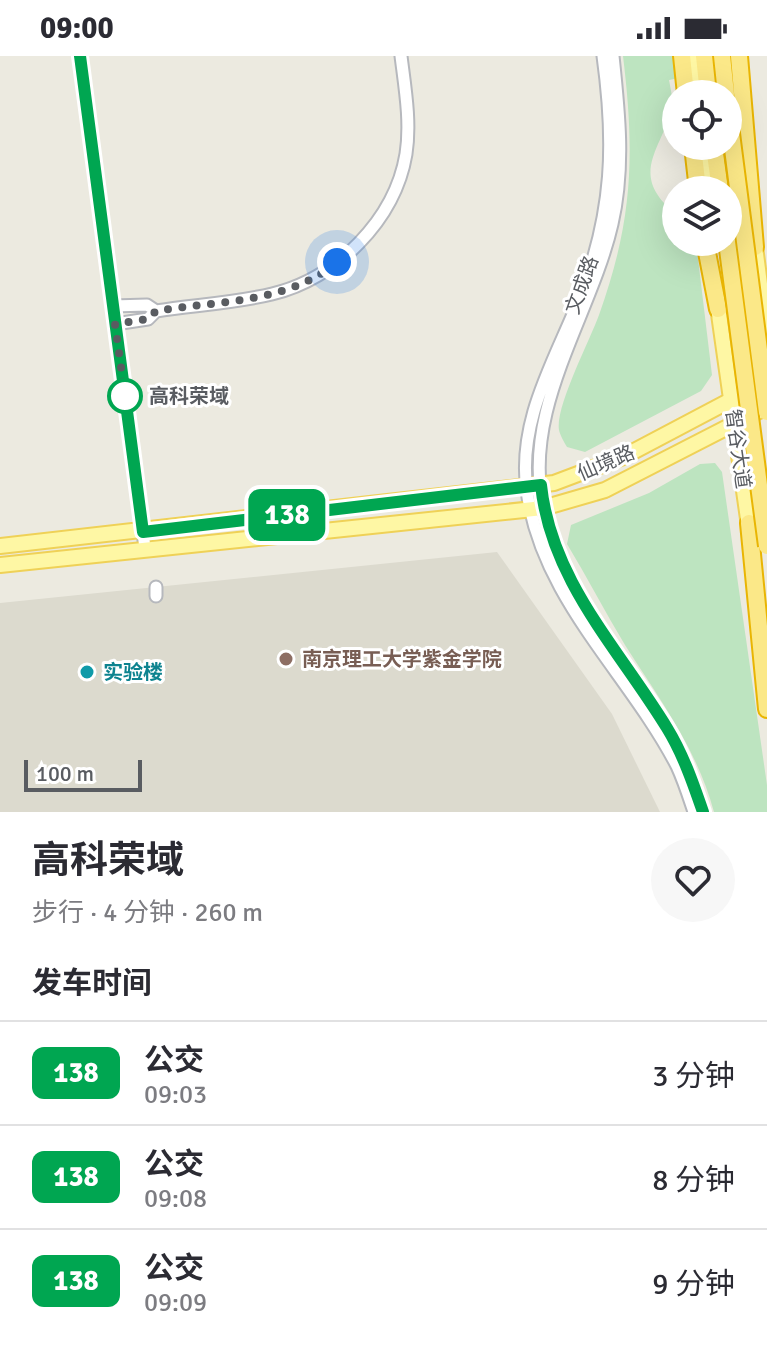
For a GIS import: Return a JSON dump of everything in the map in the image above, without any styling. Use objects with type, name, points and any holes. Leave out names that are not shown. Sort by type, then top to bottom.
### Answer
[{"type":"highway","points":[[682,56],[685,80]]},
{"type":"highway","points":[[704,56],[707,80]]},
{"type":"highway","points":[[722,56],[725,80]]},
{"type":"highway","points":[[739,56],[755,247]]},
{"type":"highway","name":"智谷大道","points":[[735,160],[767,409]]},
{"type":"highway","points":[[710,256],[718,309]]},
{"type":"highway","name":"智谷大道","points":[[729,256],[767,546]]},
{"type":"highway","points":[[749,523],[767,709]]},
{"type":"main road","points":[[692,56],[695,80]]},
{"type":"main road","points":[[731,56],[767,337]]},
{"type":"main road","name":"智谷大道","points":[[718,309],[767,656]]},
{"type":"main road","name":"仙境路","points":[[0,546],[533,486],[585,473],[623,457],[767,381]]},
{"type":"main road","name":"仙境路","points":[[0,565],[536,509],[605,490],[767,409]]},
{"type":"street","points":[[80,56],[145,548]]},
{"type":"street","points":[[115,324],[148,319],[156,311],[273,294],[321,276],[354,248],[392,197],[406,157],[408,129],[401,56]]},
{"type":"street","name":"文成路","points":[[536,509],[528,444],[540,387],[580,297],[609,189],[612,131],[603,56]]},
{"type":"street","name":"文成路","points":[[533,486],[546,412],[600,271],[618,194],[620,130],[613,56]]},
{"type":"street","points":[[113,306],[147,305],[156,311]]},
{"type":"street","points":[[536,509],[554,579],[590,637],[658,734],[678,769],[694,812]]},
{"type":"street","points":[[536,509],[566,574],[599,632],[666,727],[685,761],[703,812]]},
{"type":"shaded area","name":"南京理工大学紫金学院","points":[[497,552],[612,714],[660,812],[0,812],[0,603]]},
{"type":"green space","points":[[623,56],[680,56],[684,77],[662,80],[662,135],[651,164],[651,176],[662,200],[662,256],[698,256],[712,375],[701,391],[585,452],[567,447],[560,432],[559,419],[599,315],[619,248],[630,156]]},
{"type":"green space","points":[[715,463],[722,472],[767,785],[767,812],[714,812],[688,746],[567,544],[571,525],[649,493],[700,464]]},
{"type":"bus line","name":"138","points":[[80,56],[143,532],[541,485],[543,508],[566,574],[599,632],[666,727],[685,761],[703,812]]},
{"type":"place","name":"高科荣域","points":[[125,396]]},
{"type":"place","name":"南京理工大学紫金学院","points":[[286,659]]},
{"type":"place","name":"实验楼","points":[[87,672]]},
{"type":"route","points":[[125,396],[115,324],[148,319],[156,311],[273,294],[321,276],[337,262]]}]
